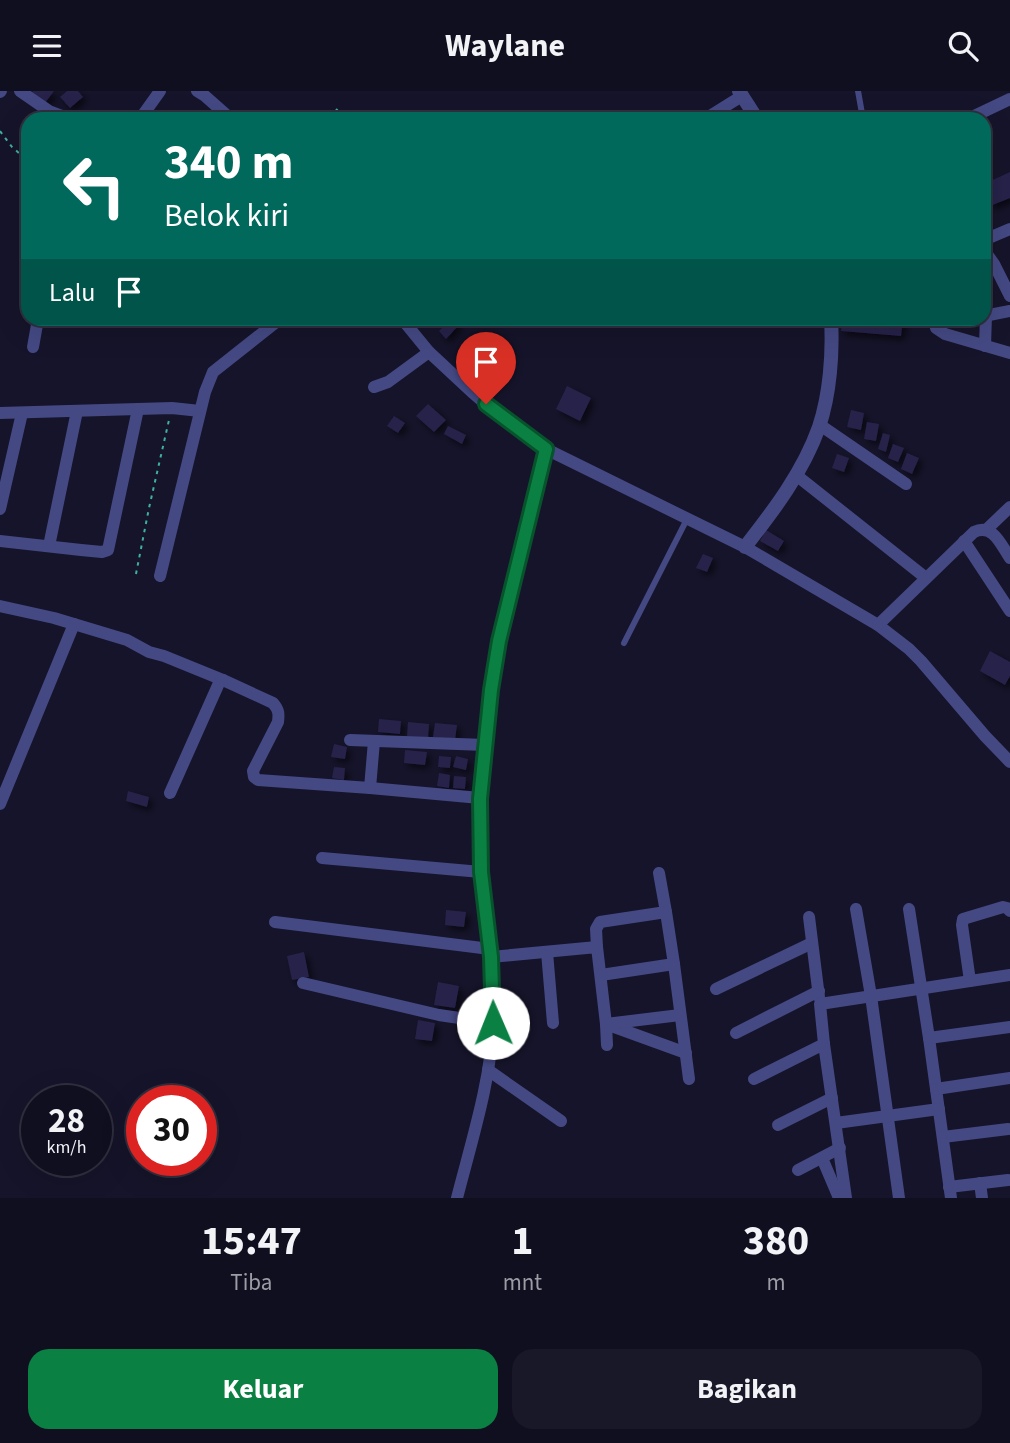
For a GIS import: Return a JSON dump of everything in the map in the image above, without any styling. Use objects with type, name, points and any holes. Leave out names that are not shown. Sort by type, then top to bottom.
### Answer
[{"type":"street","points":[[20,91],[52,112]]},
{"type":"street","points":[[145,112],[160,91]]},
{"type":"street","points":[[203,93],[223,112]]},
{"type":"street","points":[[715,112],[741,94],[753,112]]},
{"type":"street","points":[[986,112],[1010,99]]},
{"type":"street","points":[[991,237],[1010,229]]},
{"type":"street","points":[[991,268],[1010,296]]},
{"type":"street","points":[[991,315],[1010,311]]},
{"type":"street","points":[[33,347],[37,326]]},
{"type":"street","points":[[160,576],[205,393],[213,372],[271,326]]},
{"type":"street","points":[[408,326],[429,352],[490,408],[546,449],[745,547],[878,625],[921,661],[1010,762]]},
{"type":"street","points":[[745,547],[776,507],[796,475],[820,425],[828,383],[832,326]]},
{"type":"street","points":[[937,326],[936,328],[945,334],[1010,353]]},
{"type":"street","points":[[985,326],[985,346]]},
{"type":"street","points":[[374,387],[387,382],[429,352]]},
{"type":"street","points":[[0,413],[172,408],[201,411]]},
{"type":"street","points":[[0,541],[102,552],[108,550],[138,409]]},
{"type":"street","points":[[48,546],[77,411]]},
{"type":"street","points":[[0,509],[22,412]]},
{"type":"street","points":[[820,425],[906,484]]},
{"type":"street","points":[[457,1198],[488,1070],[493,1023],[491,953],[481,872],[480,799],[491,690],[499,641],[546,449]]},
{"type":"street","points":[[796,475],[926,578]]},
{"type":"street","points":[[987,529],[1010,507]]},
{"type":"street","points":[[878,625],[979,529],[987,529],[993,533],[1010,558]]},
{"type":"street","points":[[964,541],[1010,611]]},
{"type":"street","points":[[0,606],[127,640],[149,652],[223,680],[273,703],[278,709],[278,722],[253,771],[256,779],[480,799]]},
{"type":"street","points":[[0,804],[74,624]]},
{"type":"street","points":[[170,793],[219,683],[223,680]]},
{"type":"street","points":[[351,740],[485,745]]},
{"type":"street","points":[[370,788],[374,741]]},
{"type":"street","points":[[322,858],[481,872]]},
{"type":"street","points":[[659,873],[690,1079]]},
{"type":"street","points":[[970,981],[963,919],[1003,908],[1010,911]]},
{"type":"street","points":[[856,909],[899,1198]]},
{"type":"street","points":[[909,909],[950,1193],[980,1183],[1008,1180]]},
{"type":"street","points":[[607,1045],[597,947],[598,923],[666,912]]},
{"type":"street","points":[[809,918],[846,1198]]},
{"type":"street","points":[[275,922],[491,953],[547,952],[597,947]]},
{"type":"street","points":[[716,989],[812,943]]},
{"type":"street","points":[[547,952],[553,1023]]},
{"type":"street","points":[[601,975],[674,964]]},
{"type":"street","points":[[736,1033],[820,998],[870,996],[1010,975]]},
{"type":"street","points":[[303,983],[439,1015],[493,1023]]},
{"type":"street","points":[[606,1024],[680,1015]]},
{"type":"street","points":[[606,1024],[685,1053]]},
{"type":"street","points":[[929,1038],[1010,1027]]},
{"type":"street","points":[[754,1079],[824,1044]]},
{"type":"street","points":[[488,1070],[561,1121]]},
{"type":"street","points":[[936,1089],[1010,1078]]},
{"type":"street","points":[[778,1125],[832,1098]]},
{"type":"street","points":[[836,1123],[939,1109]]},
{"type":"street","points":[[943,1137],[1008,1129]]},
{"type":"street","points":[[798,1170],[840,1148]]},
{"type":"street","points":[[822,1158],[839,1198]]},
{"type":"street","points":[[980,1183],[982,1198]]},
{"type":"lane","points":[[858,91],[862,112]]},
{"type":"lane","points":[[624,643],[687,519]]},
{"type":"path","points":[[336,109],[339,112]]},
{"type":"path","points":[[0,131],[21,155]]},
{"type":"path","points":[[136,574],[172,408]]},
{"type":"building","points":[[33,91],[54,91],[45,103],[30,95]]},
{"type":"building","points":[[67,91],[78,91],[83,97],[70,108],[60,97]]},
{"type":"building","points":[[1010,172],[1010,198],[991,206],[991,181]]},
{"type":"building","points":[[444,326],[458,326],[446,339],[439,331]]},
{"type":"building","points":[[841,326],[902,326],[901,336],[841,331]]},
{"type":"building","points":[[567,386],[591,398],[580,421],[556,409]]},
{"type":"building","points":[[428,404],[446,420],[434,432],[416,416]]},
{"type":"building","points":[[851,410],[864,413],[861,430],[847,427]]},
{"type":"building","points":[[394,416],[405,423],[398,433],[387,426]]},
{"type":"building","points":[[867,422],[879,424],[876,441],[864,439]]},
{"type":"building","points":[[448,426],[466,435],[462,444],[444,434]]},
{"type":"building","points":[[883,433],[890,435],[886,452],[878,449]]},
{"type":"building","points":[[893,444],[904,448],[898,462],[888,458]]},
{"type":"building","points":[[907,453],[919,458],[912,474],[901,469]]},
{"type":"building","points":[[837,454],[849,458],[844,472],[832,468]]},
{"type":"building","points":[[766,530],[784,541],[778,551],[760,541]]},
{"type":"building","points":[[703,554],[713,558],[707,572],[696,568]]},
{"type":"building","points":[[990,651],[1010,662],[1010,676],[1005,685],[980,671]]},
{"type":"building","points":[[379,719],[401,721],[400,734],[378,732]]},
{"type":"building","points":[[408,722],[429,724],[428,739],[407,737]]},
{"type":"building","points":[[435,723],[457,725],[455,740],[433,737]]},
{"type":"building","points":[[334,744],[347,747],[345,759],[331,757]]},
{"type":"building","points":[[405,750],[427,752],[425,765],[404,763]]},
{"type":"building","points":[[439,756],[451,757],[450,768],[438,767]]},
{"type":"building","points":[[456,756],[468,759],[466,770],[453,767]]},
{"type":"building","points":[[334,767],[345,768],[344,780],[332,778]]},
{"type":"building","points":[[439,773],[450,775],[449,788],[437,786]]},
{"type":"building","points":[[454,776],[466,777],[465,789],[453,788]]},
{"type":"building","points":[[128,791],[149,797],[147,807],[126,801]]},
{"type":"building","points":[[446,910],[466,912],[464,927],[445,925]]},
{"type":"building","points":[[304,952],[309,977],[292,980],[287,956]]},
{"type":"building","points":[[438,982],[459,986],[455,1008],[434,1005]]},
{"type":"building","points":[[418,1020],[435,1023],[432,1041],[415,1039]]},
{"type":"route","points":[[486,404],[546,449],[499,641],[480,799],[481,872],[491,957],[493,1023]]}]
